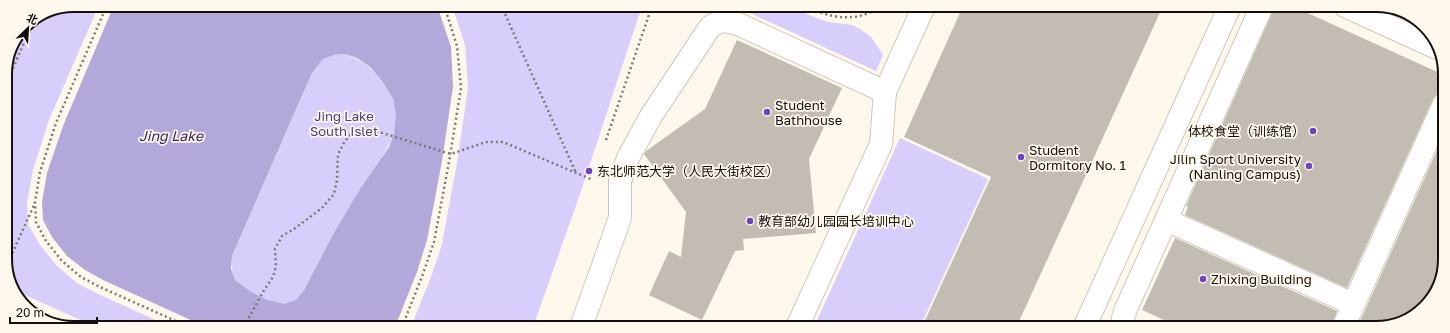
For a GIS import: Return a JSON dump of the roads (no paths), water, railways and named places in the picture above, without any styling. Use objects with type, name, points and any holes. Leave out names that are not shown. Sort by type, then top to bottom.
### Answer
[{"type":"lane","points":[[801,321],[881,144],[885,92],[921,12]]},
{"type":"lane","points":[[1087,321],[1221,12]]},
{"type":"lane","points":[[1123,321],[1126,309],[1259,12]]},
{"type":"lane","points":[[1358,12],[1431,45]]},
{"type":"lane","points":[[583,321],[620,218],[620,181],[628,158],[651,116],[710,28],[718,22],[738,24],[885,92]]},
{"type":"lane","points":[[1346,321],[1438,117]]},
{"type":"lane","points":[[1166,220],[1353,304]]},
{"type":"water","name":"Jing Lake","points":[[111,12],[439,12],[451,47],[453,87],[442,161],[427,240],[417,272],[397,321],[193,321],[103,280],[85,270],[67,256],[52,237],[43,220],[42,202],[47,173],[63,126]],"holes":[[[345,54],[357,58],[370,67],[382,81],[393,99],[396,115],[394,133],[389,147],[360,189],[334,233],[304,290],[296,300],[284,304],[268,300],[251,292],[235,280],[231,269],[232,256],[312,73],[323,59],[334,55]]]},
{"type":"place","name":"Student Bathhouse","points":[[767,112]]},
{"type":"place","name":"体校食堂（训练馆）","points":[[1313,131]]},
{"type":"place","name":"Student Dormitory No. 1","points":[[1021,157]]},
{"type":"place","name":"Jilin Sport University (Nanling Campus)","points":[[1309,166]]},
{"type":"place","name":"东北师范大学（人民大街校区）","points":[[589,171]]},
{"type":"place","name":"教育部幼儿园园长培训中心","points":[[750,221]]},
{"type":"place","name":"Zhixing Building","points":[[1203,279]]},
{"type":"park label","name":"Jing Lake South Islet","points":[[344,124]]}]
